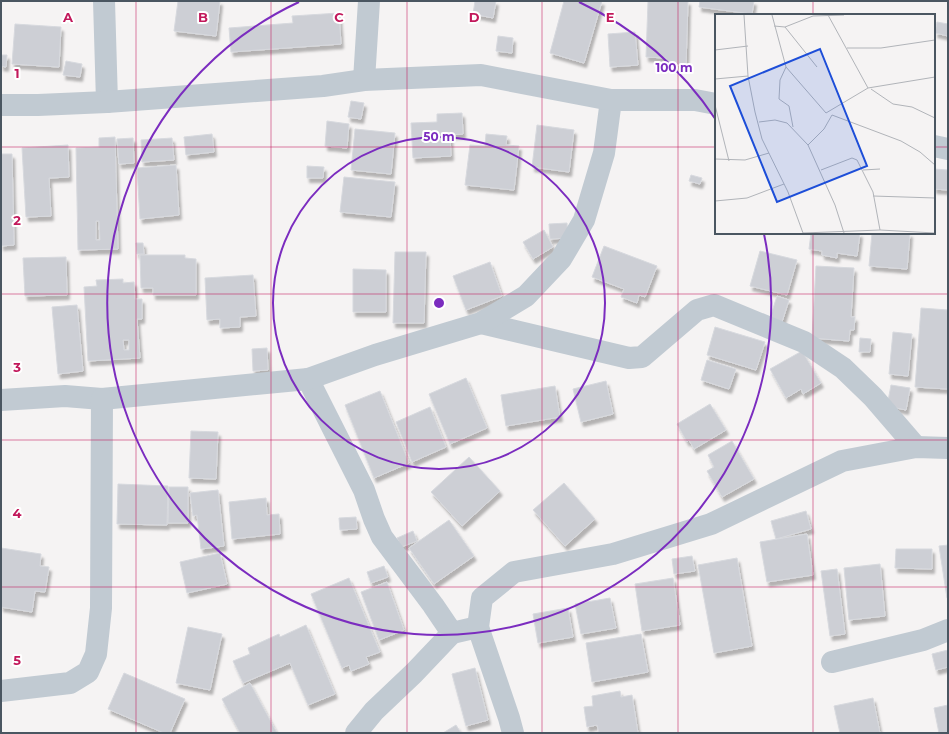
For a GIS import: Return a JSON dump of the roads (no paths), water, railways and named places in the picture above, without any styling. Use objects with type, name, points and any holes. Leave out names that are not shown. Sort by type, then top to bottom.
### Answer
[{"type":"street","points":[[104,1],[107,102]]},
{"type":"street","points":[[364,80],[369,1]]},
{"type":"street","points":[[1,105],[107,102],[323,86],[364,80],[481,75],[611,100],[694,100],[715,104]]},
{"type":"street","points":[[1,400],[65,396],[102,399],[308,379],[375,355],[481,323],[526,296],[561,259],[584,220],[604,153],[611,100]]},
{"type":"street","points":[[935,146],[948,149]]},
{"type":"street","points":[[481,323],[628,358],[642,356],[697,310],[714,305],[804,342],[843,368],[873,397],[916,447]]},
{"type":"street","points":[[308,379],[364,490],[382,537],[452,633]]},
{"type":"street","points":[[1,691],[70,683],[88,672],[96,654],[101,608],[102,399]]},
{"type":"street","points":[[513,733],[478,627],[482,598],[514,572],[613,554],[711,524],[842,461],[916,447],[948,448]]},
{"type":"street","points":[[356,733],[374,711],[414,673],[452,633],[478,627]]},
{"type":"street","points":[[832,662],[923,640],[948,630]]}]
